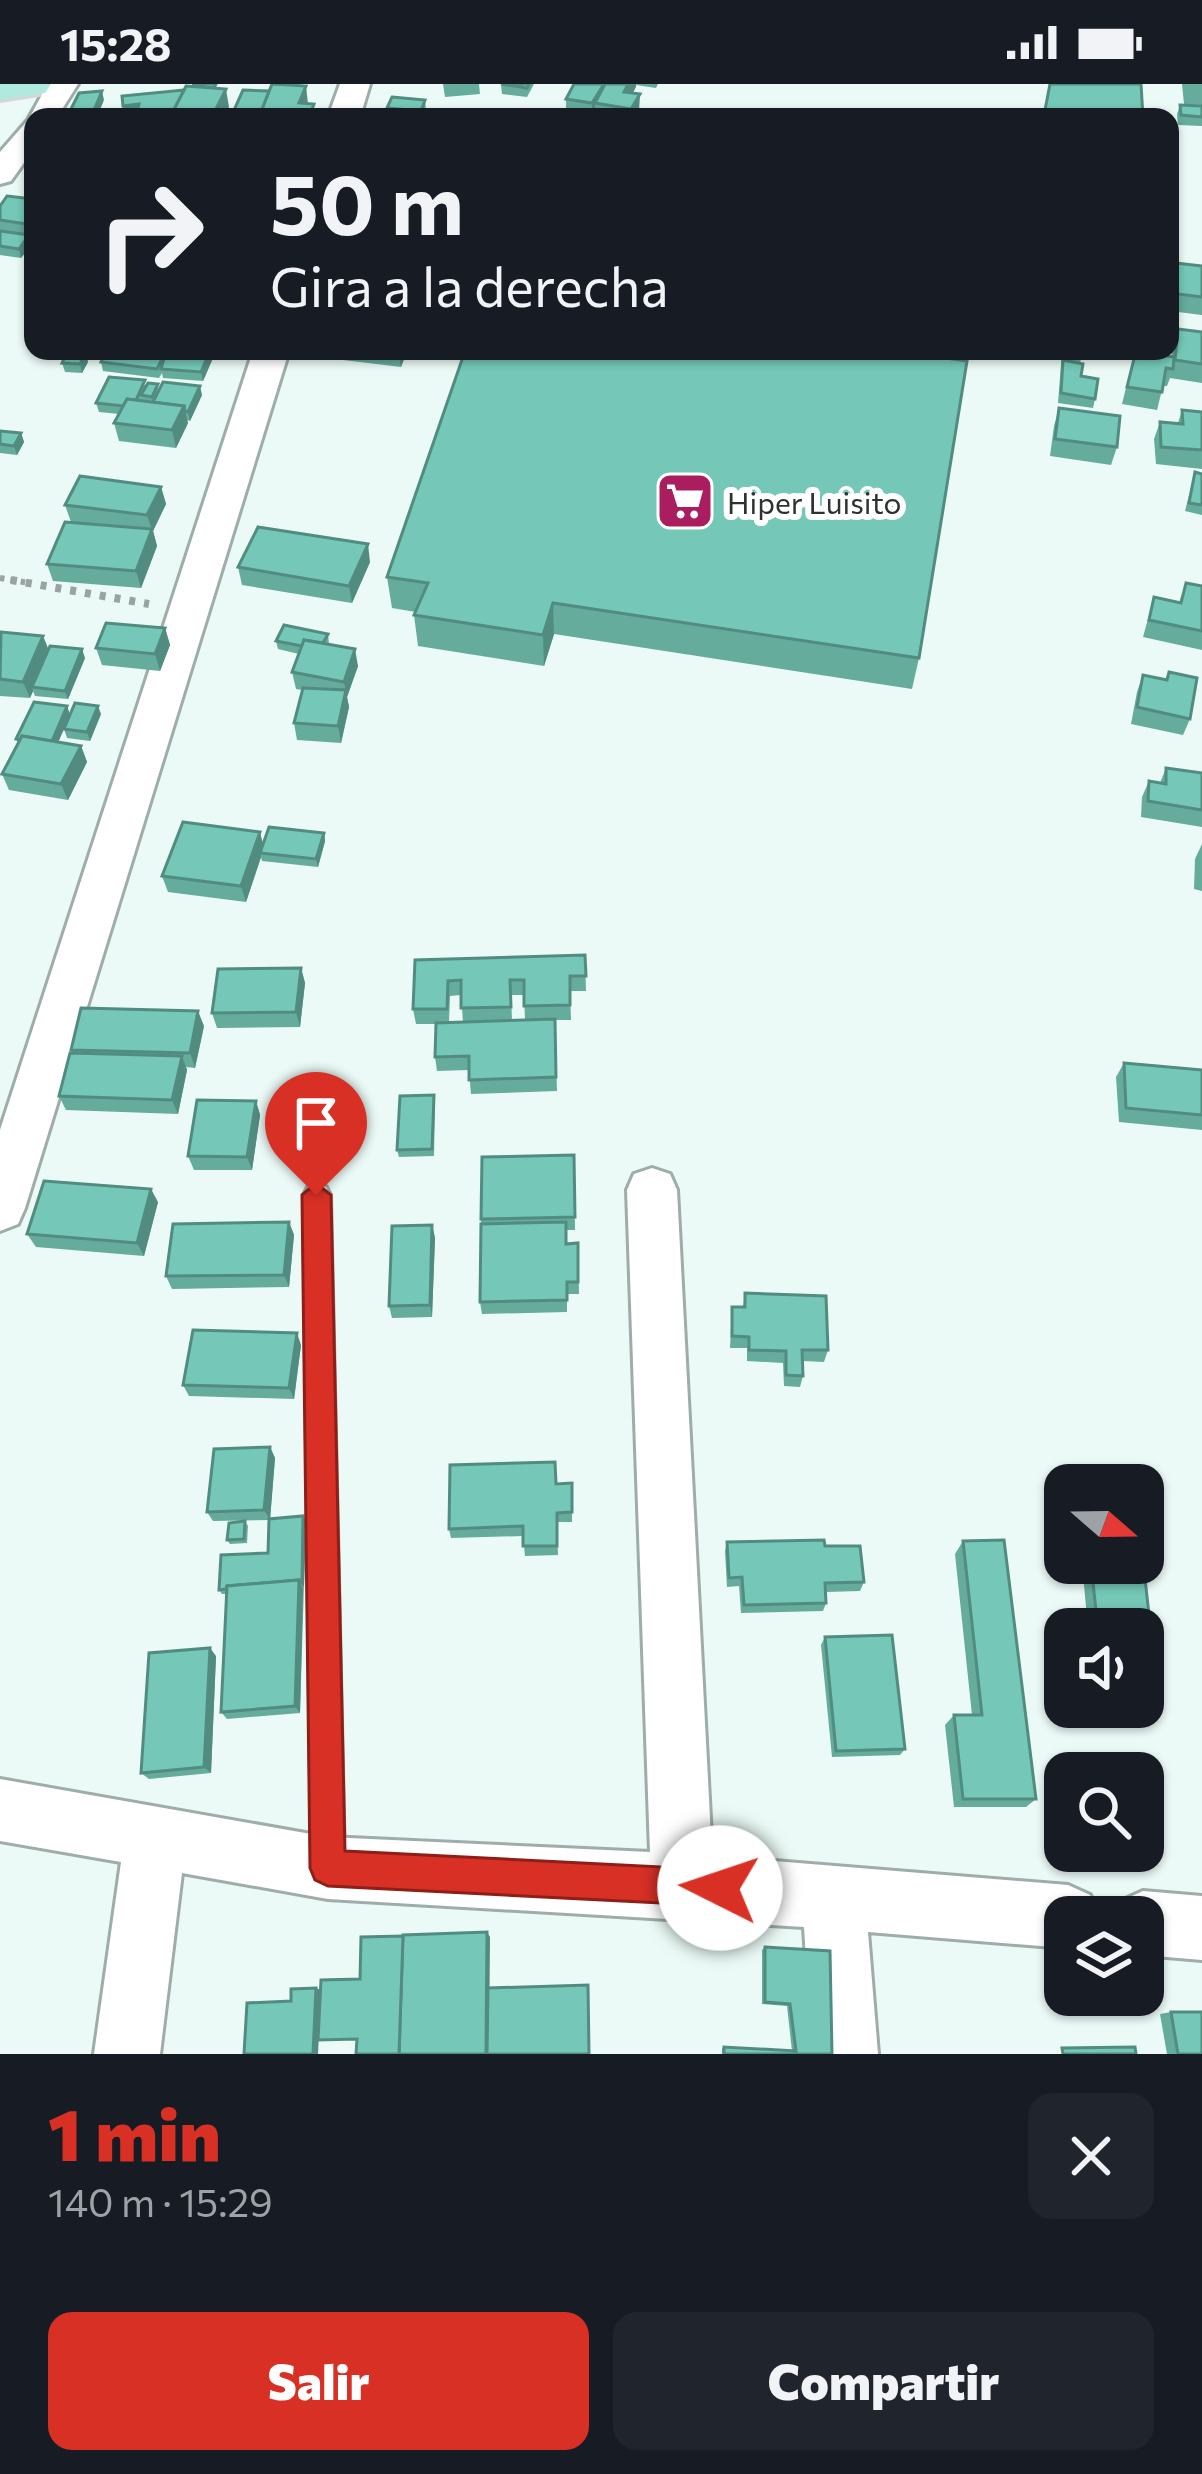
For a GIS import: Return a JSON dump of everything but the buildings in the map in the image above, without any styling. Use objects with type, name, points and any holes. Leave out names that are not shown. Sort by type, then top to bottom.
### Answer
[{"type":"main road","points":[[0,87],[30,84]]},
{"type":"street","points":[[0,174],[24,141]]},
{"type":"street","points":[[0,1208],[268,360]]},
{"type":"street","points":[[652,1190],[682,1885]]},
{"type":"street","points":[[0,1810],[328,1868],[682,1885],[1044,1915]]},
{"type":"street","points":[[127,2054],[155,1841]]},
{"type":"street","points":[[834,1897],[845,2054]]},
{"type":"street","points":[[1164,1925],[1202,1928]]},
{"type":"lane","points":[[316,1195],[328,1868]]},
{"type":"path","points":[[0,578],[192,612]]},
{"type":"place","name":"Hiper Luisito","points":[[685,501]]},
{"type":"route","points":[[316,1195],[328,1868],[720,1888]]}]
